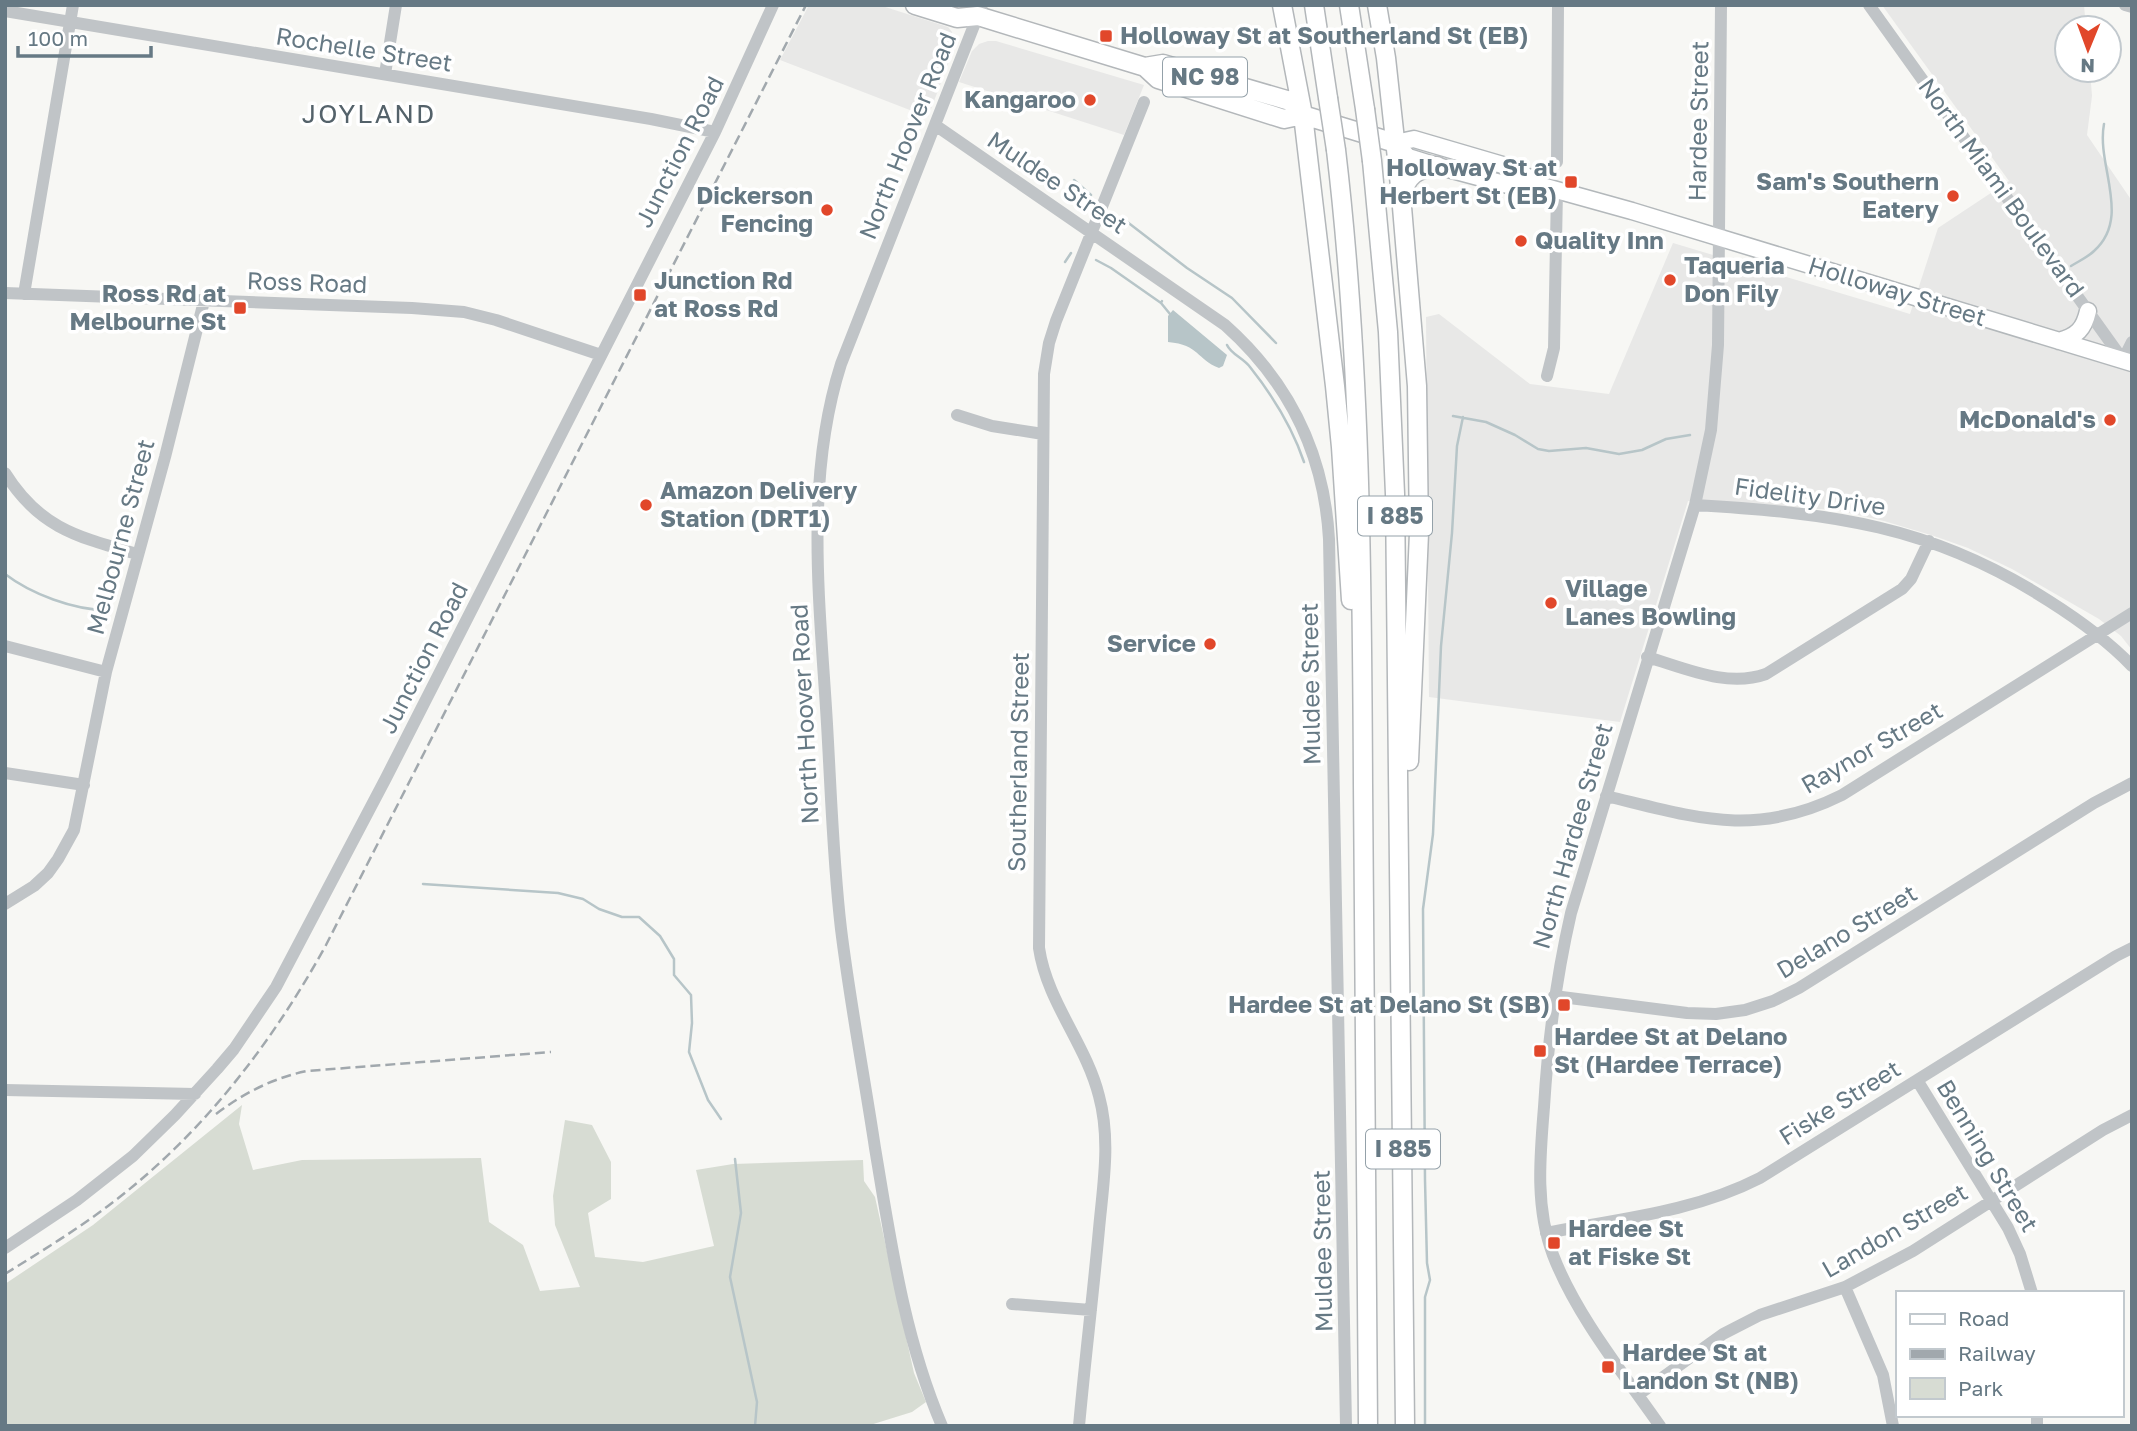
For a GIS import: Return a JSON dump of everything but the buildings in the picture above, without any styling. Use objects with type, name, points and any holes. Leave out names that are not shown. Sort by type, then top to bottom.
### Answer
[{"type":"highway","name":"Holloway Street","points":[[915,5],[957,18],[975,9],[1145,67],[1158,79],[1272,116],[1284,119],[1303,115],[1395,143]]},
{"type":"highway","points":[[1282,5],[1303,115],[1341,447],[1353,630],[1362,686]]},
{"type":"highway","name":"I 885","points":[[1314,5],[1345,231],[1358,414],[1368,1426]]},
{"type":"highway","name":"I 885","points":[[1349,5],[1372,161],[1386,306],[1392,413],[1401,872],[1405,1426]]},
{"type":"highway","points":[[1377,5],[1386,58],[1401,195],[1417,386],[1419,492],[1411,732],[1401,872]]},
{"type":"highway","points":[[1264,93],[1284,84],[1290,76],[1292,61]]},
{"type":"highway","name":"Holloway Street","points":[[1145,67],[1163,64],[1264,93],[1290,101],[1303,115]]},
{"type":"highway","points":[[1401,195],[1414,172],[1437,166]]},
{"type":"main road","name":"Holloway Street","points":[[1395,143],[1414,139],[1513,168],[1549,188]]},
{"type":"main road","name":"Holloway Street","points":[[1395,143],[1408,157],[1437,166],[1508,185],[1549,188],[2059,341],[2129,365]]},
{"type":"main road","points":[[2059,341],[2079,333],[2084,327],[2088,311]]},
{"type":"street","points":[[24,294],[73,5]]},
{"type":"street","points":[[385,74],[396,5]]},
{"type":"street","name":"Junction Road","points":[[5,1248],[77,1200],[133,1156],[195,1094],[234,1049],[259,1013],[314,917],[715,132],[773,5]]},
{"type":"street","points":[[1557,162],[1558,5]]},
{"type":"street","name":"Hardee Street","points":[[1718,237],[1721,5]]},
{"type":"street","name":"North Miami Boulevard","points":[[1869,5],[2129,365]]},
{"type":"street","points":[[2125,5],[2132,7]]},
{"type":"street","name":"North Hoover Road","points":[[942,1426],[922,1373],[899,1287],[845,957],[833,833],[818,494],[821,460],[836,380],[861,309],[935,125],[975,9]]},
{"type":"street","name":"Rochelle Street","points":[[5,11],[715,132]]},
{"type":"street","name":"Southerland Street","points":[[1079,1426],[1104,1177],[1103,1118],[1099,1095],[1091,1074],[1043,970],[1039,939],[1044,374],[1049,343],[1144,102]]},
{"type":"street","name":"Muldee Street","points":[[935,125],[1211,314],[1251,349],[1273,375],[1297,413],[1313,450],[1322,487],[1329,538],[1346,1426]]},
{"type":"street","points":[[1547,376],[1554,348],[1549,188]]},
{"type":"street","name":"North Hardee Street","points":[[1660,1426],[1574,1298],[1557,1264],[1546,1233],[1540,1170],[1554,996],[1571,913],[1695,505],[1706,457],[1715,402],[1718,237]]},
{"type":"street","name":"Ross Road","points":[[5,293],[401,308],[464,313],[520,327],[601,355]]},
{"type":"street","name":"Melbourne Street","points":[[5,904],[34,886],[58,859],[74,830],[106,672],[165,457],[204,301]]},
{"type":"street","points":[[2129,365],[2132,342]]},
{"type":"street","points":[[957,415],[992,426],[1043,434]]},
{"type":"street","points":[[5,473],[24,500],[37,513],[57,526],[89,540],[137,554]]},
{"type":"street","name":"Fidelity Drive","points":[[1695,505],[1836,517],[1929,541],[2005,575],[2098,634],[2132,666]]},
{"type":"street","points":[[1647,657],[1724,678],[1745,679],[1766,674],[1902,589],[1916,570],[1929,541]]},
{"type":"street","name":"Raynor Street","points":[[1606,796],[1714,820],[1758,820],[1799,812],[1842,795],[2132,613]]},
{"type":"street","points":[[5,646],[106,672]]},
{"type":"street","points":[[5,773],[84,785]]},
{"type":"street","name":"Delano Street","points":[[1554,996],[1687,1013],[1716,1014],[1745,1010],[1773,1001],[1799,988],[2094,803],[2132,783]]},
{"type":"street","name":"Fiske Street","points":[[1546,1233],[1696,1204],[1760,1178],[2132,948]]},
{"type":"street","name":"Benning Street","points":[[1917,1080],[1992,1200],[2021,1254],[2031,1291]]},
{"type":"street","points":[[5,1090],[195,1094]]},
{"type":"street","name":"Landon Street","points":[[1638,1395],[1723,1334],[1760,1315],[1845,1287],[1913,1251],[2103,1130],[2132,1115]]},
{"type":"street","points":[[1845,1287],[1883,1375],[1893,1426]]},
{"type":"street","points":[[1012,1304],[1091,1310]]},
{"type":"shaded area","points":[[809,5],[879,5],[948,27],[952,32],[954,48],[928,117],[780,60]]},
{"type":"shaded area","points":[[1882,5],[2084,5],[2085,14],[2053,14],[2053,84],[2091,84],[2087,135],[2132,201],[2132,650],[2121,636],[2099,619],[2012,569],[1968,548],[1934,536],[1836,510],[1688,501],[1620,722],[1429,697],[1426,317],[1439,314],[1530,384],[1609,394],[1673,243],[1910,314],[1938,228],[2009,181]]},
{"type":"shaded area","points":[[996,41],[1144,85],[1124,135],[959,82],[972,51],[979,44]]},
{"type":"shaded area","points":[[1173,310],[1227,355],[1223,366],[1219,368],[1186,346],[1168,342],[1168,316]]},
{"type":"green space","points":[[242,1105],[239,1124],[253,1170],[302,1160],[481,1158],[489,1222],[523,1245],[540,1291],[580,1287],[555,1225],[553,1196],[565,1120],[592,1125],[611,1162],[611,1199],[588,1213],[595,1257],[643,1262],[714,1246],[696,1170],[733,1164],[863,1160],[864,1181],[875,1197],[914,1373],[926,1402],[912,1412],[867,1426],[5,1426],[5,1284],[93,1225]]},
{"type":"waterway","points":[[2071,266],[2094,251],[2105,238],[2110,223],[2112,207],[2104,157],[2104,124]]},
{"type":"waterway","points":[[1074,180],[1091,195]]},
{"type":"waterway","points":[[1110,213],[1126,221],[1187,268],[1232,298],[1276,343]]},
{"type":"waterway","points":[[1065,262],[1071,253]]},
{"type":"waterway","points":[[1096,260],[1161,303],[1162,301]]},
{"type":"waterway","points":[[1161,303],[1170,314]]},
{"type":"waterway","points":[[1227,345],[1250,367],[1274,400],[1294,436],[1304,462]]},
{"type":"waterway","points":[[1453,416],[1486,422],[1538,449],[1549,451],[1586,448],[1619,454],[1642,450],[1666,439],[1690,435]]},
{"type":"waterway","points":[[1425,1426],[1425,1297],[1430,1280],[1427,1263],[1425,1180],[1423,909],[1433,834],[1441,646],[1457,446],[1463,417]]},
{"type":"waterway","points":[[5,574],[53,600],[106,610]]},
{"type":"waterway","points":[[423,884],[558,893],[583,899],[599,909],[622,917],[639,917],[660,936],[674,959],[674,975],[691,995],[689,1052],[708,1100],[721,1119]]},
{"type":"waterway","points":[[735,1159],[741,1213],[730,1277],[757,1402],[755,1426]]},
{"type":"railway","points":[[5,1274],[96,1215],[142,1179],[173,1150],[231,1087],[305,982],[806,5]]},
{"type":"railway","points":[[216,1114],[259,1087],[307,1071],[551,1052]]},
{"type":"place","name":"Holloway St at Southerland St (EB)","points":[[1106,36]]},
{"type":"place","name":"Kangaroo","points":[[1090,100]]},
{"type":"place","name":"Holloway St at Herbert St (EB)","points":[[1571,182]]},
{"type":"place","name":"Sam's Southern Eatery","points":[[1953,196]]},
{"type":"place","name":"Dickerson Fencing","points":[[827,210]]},
{"type":"place","name":"Quality Inn","points":[[1521,241]]},
{"type":"place","name":"Taqueria Don Fily","points":[[1670,280]]},
{"type":"place","name":"Junction Rd at Ross Rd","points":[[640,295]]},
{"type":"place","name":"Ross Rd at Melbourne St","points":[[240,308]]},
{"type":"place","name":"McDonald's","points":[[2110,420]]},
{"type":"place","name":"Amazon Delivery Station (DRT1)","points":[[646,505]]},
{"type":"place","name":"Village Lanes Bowling","points":[[1551,603]]},
{"type":"place","name":"Service","points":[[1210,644]]},
{"type":"place","name":"Hardee St at Delano St (SB)","points":[[1564,1005]]},
{"type":"place","name":"Hardee St at Delano St (Hardee Terrace)","points":[[1540,1051]]},
{"type":"place","name":"Hardee St at Fiske St","points":[[1554,1243]]},
{"type":"place","name":"Hardee St at Landon St (NB)","points":[[1608,1367]]},
{"type":"district","name":"JOYLAND","points":[[369,114]]}]
